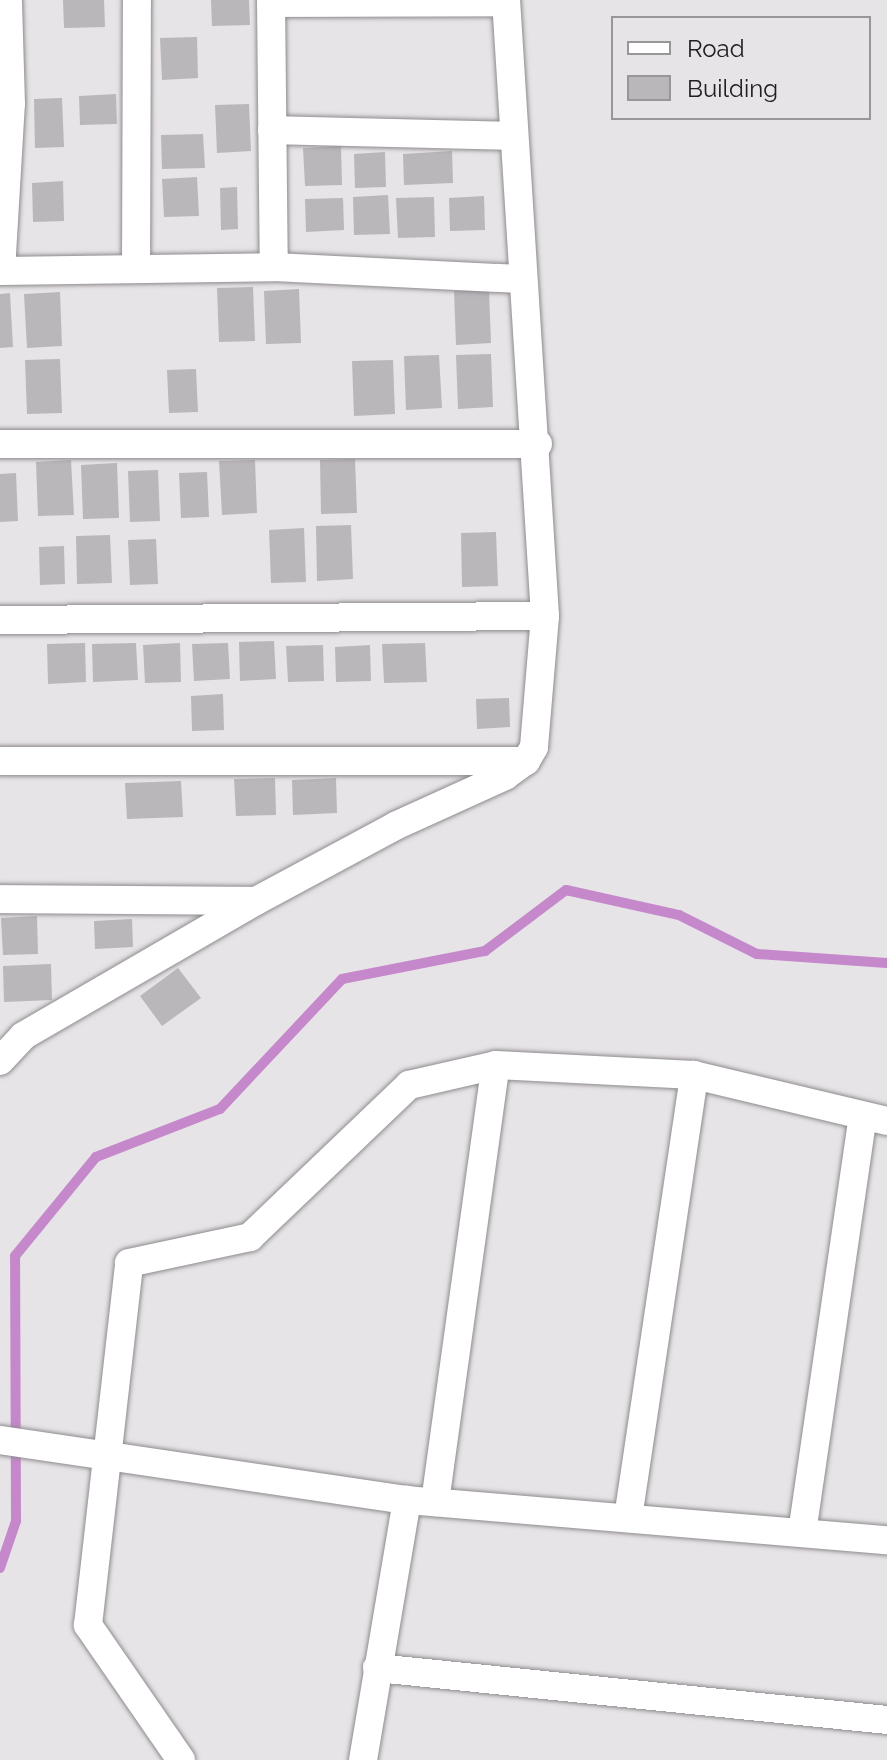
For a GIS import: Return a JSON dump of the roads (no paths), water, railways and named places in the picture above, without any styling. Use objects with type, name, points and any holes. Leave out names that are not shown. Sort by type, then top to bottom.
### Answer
[{"type":"street","points":[[8,0],[11,104],[1,271],[274,267],[520,279]]},
{"type":"street","points":[[136,269],[137,0]]},
{"type":"street","points":[[0,1061],[12,1035],[256,901],[526,761],[534,747],[545,616],[538,444],[520,279],[506,1],[271,1],[274,267]]},
{"type":"street","points":[[272,130],[513,136]]},
{"type":"street","points":[[0,444],[538,444]]},
{"type":"street","points":[[0,620],[545,616]]},
{"type":"street","points":[[0,761],[526,761]]},
{"type":"street","points":[[0,899],[256,901]]},
{"type":"street","points":[[363,1760],[377,1668],[421,1501],[496,1065]]},
{"type":"street","points":[[181,1760],[88,1625],[129,1263],[250,1237],[409,1085],[496,1065],[694,1075],[875,1119],[802,1533]]},
{"type":"street","points":[[628,1518],[694,1075]]},
{"type":"street","points":[[0,1440],[109,1453],[421,1501],[887,1540]]},
{"type":"street","points":[[377,1668],[887,1720]]},
{"type":"waterway","points":[[0,1568],[16,1521],[15,1256],[96,1157],[220,1109],[342,979],[485,951],[566,890],[679,915],[757,954],[887,963]]}]
